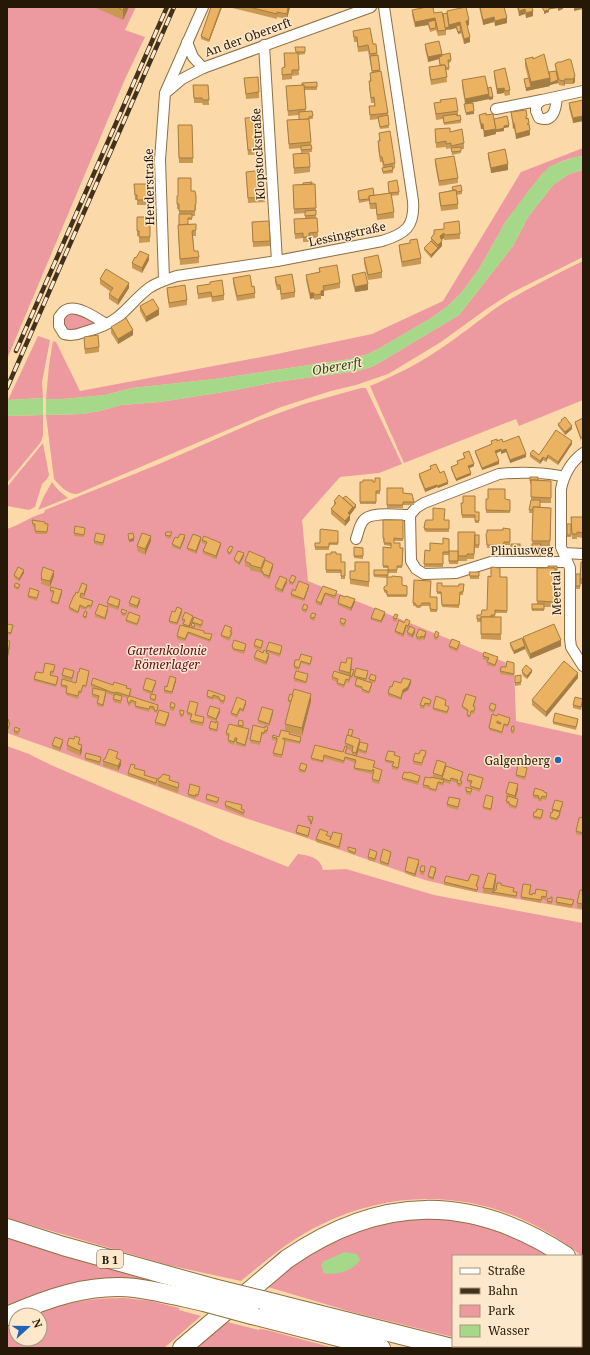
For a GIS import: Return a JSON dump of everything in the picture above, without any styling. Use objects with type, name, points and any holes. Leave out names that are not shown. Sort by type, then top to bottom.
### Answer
[{"type":"highway","points":[[182,1348],[287,1259],[303,1248],[339,1229],[373,1217],[422,1210],[463,1213],[492,1220],[524,1232],[564,1255]]},
{"type":"highway","name":"B 1","points":[[7,1228],[209,1295],[252,1315],[381,1348]]},
{"type":"highway","name":"B 1","points":[[7,1316],[60,1296],[93,1289],[113,1287],[134,1288],[262,1300],[452,1348]]},
{"type":"street","name":"Herderstraße","points":[[164,280],[160,160],[165,93],[203,7]]},
{"type":"street","name":"An der Obererft","points":[[165,93],[182,79],[203,68],[371,7]]},
{"type":"street","name":"Lessingstraße","points":[[106,324],[119,316],[145,291],[164,280],[177,276],[277,261],[388,239],[406,230],[412,222],[414,201],[384,7]]},
{"type":"street","name":"An der Obererft","points":[[187,42],[193,57],[203,68]]},
{"type":"street","name":"Klopstockstraße","points":[[264,45],[277,261]]},
{"type":"street","points":[[496,109],[583,92]]},
{"type":"street","points":[[542,100],[536,105],[536,111],[539,118],[544,120],[553,116],[557,97]]},
{"type":"street","name":"Meertal","points":[[583,453],[574,461],[564,477],[561,489],[561,547],[570,568],[570,639],[571,647],[583,666]]},
{"type":"street","points":[[356,539],[362,522],[369,516],[410,515],[416,508],[424,503],[499,474],[556,474],[564,477]]},
{"type":"street","name":"Pliniusweg","points":[[410,515],[411,561],[416,569],[422,573],[456,573],[491,562],[566,558],[583,554]]},
{"type":"green space","points":[[7,7],[136,7],[125,30],[145,37],[125,79],[7,359]]},
{"type":"green space","points":[[583,148],[583,156],[572,158],[552,166],[543,173],[506,221],[479,269],[461,293],[448,306],[431,318],[368,354],[350,359],[215,379],[132,388],[105,395],[46,399],[53,341],[56,342],[80,391],[272,355],[372,334],[443,301],[521,172]]},
{"type":"green space","points":[[583,170],[583,257],[511,293],[441,342],[388,374],[281,407],[77,494],[67,491],[54,479],[46,415],[82,414],[121,405],[160,402],[276,382],[358,371],[374,366],[459,315],[513,246],[528,217],[553,185],[569,174]]},
{"type":"green space","points":[[583,261],[583,400],[519,426],[516,419],[404,463],[370,386],[423,360],[455,339],[499,306],[530,288]]},
{"type":"green space","points":[[73,312],[95,321],[94,326],[84,330],[66,331],[61,323],[62,317]]},
{"type":"green space","points":[[38,336],[50,340],[42,382],[43,398],[8,400]]},
{"type":"green space","name":"Gartenkolonie Römerlager","points":[[361,388],[366,388],[402,464],[379,473],[340,477],[302,520],[308,581],[514,666],[516,721],[583,736],[583,910],[475,892],[425,880],[245,818],[7,733],[7,529],[44,513],[45,510],[159,464],[257,421],[304,404]]},
{"type":"green space","points":[[43,415],[43,435],[41,442],[7,483],[7,416]]},
{"type":"green space","points":[[43,443],[49,475],[42,484],[35,507],[29,510],[7,506],[7,487]]},
{"type":"green space","points":[[52,482],[58,490],[68,498],[38,510],[44,496]]},
{"type":"green space","points":[[7,746],[29,754],[219,839],[288,867],[298,854],[314,858],[320,862],[323,870],[346,869],[434,895],[583,923],[583,1257],[553,1236],[522,1219],[490,1208],[456,1201],[422,1199],[388,1203],[354,1211],[320,1225],[299,1237],[241,1281],[168,1265],[7,1218]]},
{"type":"green space","points":[[395,1217],[478,1221],[555,1255],[452,1255],[452,1337],[352,1312],[268,1287],[309,1249]]},
{"type":"green space","points":[[7,1234],[182,1287],[150,1284],[18,1307],[8,1307],[7,1309]]},
{"type":"green space","points":[[583,1277],[583,1348],[498,1347],[582,1347]]},
{"type":"green space","points":[[124,1298],[151,1301],[179,1308],[179,1310],[201,1316],[164,1348],[7,1348],[7,1326],[8,1347],[48,1347],[48,1310],[66,1304],[101,1299]]},
{"type":"green space","points":[[219,1320],[259,1330],[267,1330],[334,1348],[187,1348]]},
{"type":"water","name":"Obererft","points":[[583,156],[583,170],[569,174],[553,185],[528,217],[513,246],[459,315],[374,366],[358,371],[276,382],[160,402],[121,405],[82,414],[46,415],[46,399],[105,395],[132,388],[215,379],[350,359],[368,354],[431,318],[448,306],[461,293],[479,269],[506,221],[543,173],[550,166],[575,157]]},
{"type":"water","points":[[43,398],[43,415],[7,416],[8,400]]},
{"type":"water","points":[[345,1252],[357,1254],[360,1260],[353,1267],[344,1272],[333,1274],[324,1273],[321,1265],[324,1261]]},
{"type":"building","points":[[117,7],[124,7],[123,10]]},
{"type":"building","points":[[211,7],[221,7],[209,40],[201,36]]},
{"type":"building","points":[[249,7],[288,7],[287,14],[277,12],[277,14]]},
{"type":"building","points":[[433,7],[434,13],[442,12],[446,30],[438,31],[435,18],[415,22],[412,10]]},
{"type":"building","points":[[466,7],[469,20],[466,21],[470,37],[464,39],[460,22],[449,25],[447,11]]},
{"type":"building","points":[[480,7],[504,7],[507,18],[495,21],[494,17],[483,20]]},
{"type":"building","points":[[518,7],[532,7],[533,11],[526,13],[525,9],[519,11]]},
{"type":"building","points":[[542,7],[549,7],[549,10],[544,11]]},
{"type":"building","points":[[447,13],[449,27],[445,28],[443,14]]},
{"type":"building","points":[[435,20],[436,28],[430,29],[428,22]]},
{"type":"building","points":[[460,25],[461,31],[458,32],[456,26]]},
{"type":"building","points":[[370,28],[373,44],[376,44],[377,53],[370,54],[368,45],[358,47],[357,37],[354,37],[353,31]]},
{"type":"building","points":[[439,41],[442,54],[428,57],[425,44]]},
{"type":"building","points":[[295,47],[305,47],[305,52],[296,52]]},
{"type":"building","points":[[284,53],[298,53],[299,70],[292,70],[292,74],[282,75],[282,68],[285,67]]},
{"type":"building","points":[[450,53],[451,60],[448,60],[449,68],[446,68],[445,65],[440,65],[439,57]]},
{"type":"building","points":[[544,54],[550,78],[531,82],[525,59],[533,57],[533,59]]},
{"type":"building","points":[[378,55],[380,70],[372,71],[370,56]]},
{"type":"building","points":[[569,59],[571,60],[575,76],[573,79],[565,79],[564,81],[559,80],[555,64]]},
{"type":"building","points":[[445,65],[447,77],[431,80],[429,67]]},
{"type":"building","points":[[505,68],[510,90],[505,91],[504,88],[497,89],[494,71]]},
{"type":"building","points":[[381,71],[388,113],[370,115],[369,106],[375,106],[374,97],[371,98],[369,81],[371,81],[370,73]]},
{"type":"building","points":[[556,71],[558,80],[550,83],[549,72]]},
{"type":"building","points":[[485,76],[489,94],[465,99],[462,80]]},
{"type":"building","points":[[258,77],[259,92],[246,94],[244,78]]},
{"type":"building","points":[[529,78],[531,87],[526,88],[524,79]]},
{"type":"building","points":[[317,82],[317,87],[304,87],[304,85],[302,85],[302,83]]},
{"type":"building","points":[[193,85],[208,85],[209,100],[194,98]]},
{"type":"building","points":[[304,85],[306,109],[288,111],[286,86]]},
{"type":"building","points":[[491,87],[493,97],[489,97],[488,88]]},
{"type":"building","points":[[456,98],[458,111],[436,114],[434,103],[441,102],[440,100]]},
{"type":"building","points":[[583,100],[583,116],[573,118],[569,103]]},
{"type":"building","points":[[473,103],[474,111],[466,113],[464,104]]},
{"type":"building","points":[[526,110],[526,119],[528,118],[529,123],[527,124],[529,124],[530,130],[516,134],[511,112]]},
{"type":"building","points":[[312,111],[313,116],[309,117],[309,119],[299,120],[299,112]]},
{"type":"building","points":[[486,113],[486,115],[493,114],[496,129],[484,131],[479,115]]},
{"type":"building","points":[[457,114],[457,116],[460,115],[461,120],[444,123],[443,116]]},
{"type":"building","points":[[388,115],[389,125],[380,127],[378,117]]},
{"type":"building","points":[[507,116],[509,125],[496,130],[494,119]]},
{"type":"building","points":[[258,117],[261,149],[248,150],[245,118]]},
{"type":"building","points":[[309,119],[311,142],[289,144],[287,120]]},
{"type":"building","points":[[178,125],[192,125],[193,158],[179,158]]},
{"type":"building","points":[[450,128],[450,132],[462,129],[464,143],[451,146],[451,143],[446,144],[446,141],[436,143],[435,129]]},
{"type":"building","points":[[390,131],[395,163],[384,165],[382,157],[380,157],[378,141],[380,141],[379,133]]},
{"type":"building","points":[[311,145],[312,149],[301,150],[301,146]]},
{"type":"building","points":[[461,147],[461,151],[452,152],[451,148]]},
{"type":"building","points":[[505,149],[508,164],[491,168],[488,153]]},
{"type":"building","points":[[309,153],[310,167],[294,168],[293,154]]},
{"type":"building","points":[[454,156],[458,178],[439,181],[435,159]]},
{"type":"building","points":[[392,166],[393,170],[383,172],[382,168]]},
{"type":"building","points":[[263,170],[265,197],[248,198],[246,172]]},
{"type":"building","points":[[178,178],[191,178],[191,191],[195,191],[196,196],[195,211],[179,211],[179,204],[177,204]]},
{"type":"building","points":[[397,180],[399,192],[389,193],[388,182]]},
{"type":"building","points":[[312,182],[312,184],[303,185],[303,183]]},
{"type":"building","points":[[134,184],[149,184],[149,200],[137,200]]},
{"type":"building","points":[[315,184],[316,208],[294,209],[293,185]]},
{"type":"building","points":[[461,185],[462,191],[457,192],[456,190],[453,190],[452,187]]},
{"type":"building","points":[[373,188],[374,195],[369,196],[369,199],[359,200],[358,191]]},
{"type":"building","points":[[456,190],[458,204],[441,206],[439,193]]},
{"type":"building","points":[[391,193],[394,212],[377,215],[376,203],[370,204],[369,196]]},
{"type":"building","points":[[316,210],[316,215],[305,216],[305,211]]},
{"type":"building","points":[[179,214],[192,214],[192,218],[188,218],[188,224],[179,225]]},
{"type":"building","points":[[137,217],[150,217],[150,237],[139,237],[139,231],[137,231]]},
{"type":"building","points":[[317,218],[318,232],[309,233],[309,237],[303,237],[303,233],[295,234],[294,219]]},
{"type":"building","points":[[269,221],[270,241],[253,242],[252,222]]},
{"type":"building","points":[[459,221],[460,234],[444,235],[444,233],[440,236],[442,241],[438,245],[431,238],[434,234],[434,230],[444,229],[444,223]]},
{"type":"building","points":[[196,224],[196,230],[192,231],[194,251],[198,251],[199,257],[180,259],[178,225]]},
{"type":"building","points":[[417,239],[421,258],[402,262],[399,245],[410,243],[410,240]]},
{"type":"building","points":[[431,241],[438,248],[431,255],[424,248]]},
{"type":"building","points":[[140,251],[149,255],[142,268],[132,263]]},
{"type":"building","points":[[378,255],[382,272],[368,275],[364,258]]},
{"type":"building","points":[[337,265],[340,283],[323,286],[324,290],[321,291],[321,294],[314,295],[314,293],[310,293],[306,275],[320,272],[319,268]]},
{"type":"building","points":[[106,269],[129,283],[118,300],[109,294],[113,288],[100,279]]},
{"type":"building","points":[[365,272],[368,284],[355,287],[352,275]]},
{"type":"building","points":[[292,274],[295,292],[281,294],[280,285],[277,285],[275,277]]},
{"type":"building","points":[[250,275],[252,287],[254,286],[255,293],[237,296],[233,278]]},
{"type":"building","points":[[222,280],[224,295],[212,297],[211,292],[198,294],[197,286]]},
{"type":"building","points":[[185,285],[187,300],[169,303],[167,288]]},
{"type":"building","points":[[153,299],[159,309],[146,317],[140,306]]},
{"type":"building","points":[[126,318],[133,330],[118,339],[111,327]]},
{"type":"building","points":[[98,335],[99,347],[85,349],[84,337]]},
{"type":"building","points":[[565,417],[572,426],[565,432],[558,424]]},
{"type":"building","points":[[583,418],[583,438],[581,438],[575,422]]},
{"type":"building","points":[[556,430],[572,441],[558,462],[548,455],[546,459],[543,457],[540,461],[530,454],[533,450],[539,455]]},
{"type":"building","points":[[519,436],[526,454],[510,460],[506,449],[501,451],[501,449],[495,451],[499,461],[482,468],[475,451],[492,444],[491,441],[502,439],[503,442]]},
{"type":"building","points":[[469,451],[474,464],[468,466],[471,473],[456,479],[451,467],[458,464],[457,461],[465,458],[463,453]]},
{"type":"building","points":[[436,464],[440,473],[444,471],[448,482],[425,489],[419,474],[431,469],[430,466]]},
{"type":"building","points":[[530,477],[538,477],[538,480],[530,481]]},
{"type":"building","points":[[375,478],[380,478],[380,491],[376,491],[376,502],[360,502],[360,482],[363,482],[363,480],[373,480],[373,482],[375,482]]},
{"type":"building","points":[[531,480],[551,481],[551,498],[531,497]]},
{"type":"building","points":[[387,488],[403,488],[403,493],[412,494],[414,502],[403,502],[403,505],[387,505]]},
{"type":"building","points":[[488,489],[505,489],[505,499],[510,500],[510,511],[486,510]]},
{"type":"building","points":[[339,495],[353,507],[348,513],[350,515],[345,521],[331,509],[336,503],[334,501]]},
{"type":"building","points":[[346,496],[356,505],[353,508],[343,498]]},
{"type":"building","points":[[463,496],[475,496],[475,512],[479,512],[479,521],[475,521],[475,515],[462,515],[461,503],[463,503]]},
{"type":"building","points":[[531,500],[540,500],[540,507],[533,507],[533,510],[529,510]]},
{"type":"building","points":[[533,507],[551,508],[550,541],[532,541]]},
{"type":"building","points":[[433,508],[445,509],[444,520],[449,520],[449,529],[424,528],[426,520],[433,520]]},
{"type":"building","points":[[571,517],[583,517],[583,533],[577,532],[577,534],[572,534]]},
{"type":"building","points":[[32,520],[45,522],[45,524],[48,524],[47,532],[35,531],[35,524],[33,524]]},
{"type":"building","points":[[383,520],[403,520],[403,539],[394,538],[394,543],[400,543],[400,548],[403,548],[402,566],[397,566],[397,570],[388,570],[388,566],[383,566],[383,547],[391,548],[391,543],[384,543]]},
{"type":"building","points":[[567,524],[571,524],[571,535],[567,535]]},
{"type":"building","points":[[75,526],[85,528],[84,535],[74,533]]},
{"type":"building","points":[[503,528],[510,529],[510,542],[504,542],[503,546],[487,545],[487,530],[503,530]]},
{"type":"building","points":[[321,529],[338,531],[338,543],[329,543],[329,547],[315,547],[315,543],[320,543]]},
{"type":"building","points":[[166,532],[172,532],[170,536],[165,535]]},
{"type":"building","points":[[458,532],[475,532],[474,554],[458,556]]},
{"type":"building","points":[[96,533],[105,535],[103,543],[94,541]]},
{"type":"building","points":[[133,533],[134,538],[129,540],[128,534]]},
{"type":"building","points":[[142,533],[151,536],[145,549],[137,546]]},
{"type":"building","points":[[180,534],[185,535],[180,548],[172,544],[175,537],[178,538]]},
{"type":"building","points":[[193,534],[201,537],[196,551],[187,548]]},
{"type":"building","points":[[475,535],[479,535],[479,545],[475,545]]},
{"type":"building","points":[[204,536],[221,543],[216,556],[203,551],[207,542],[202,540]]},
{"type":"building","points":[[443,538],[449,539],[449,552],[443,552],[443,564],[424,564],[425,550],[430,551],[430,543],[443,544]]},
{"type":"building","points":[[511,544],[520,544],[520,553],[511,553]]},
{"type":"building","points":[[532,544],[541,544],[541,553],[532,553]]},
{"type":"building","points":[[230,546],[233,547],[230,553],[227,551]]},
{"type":"building","points":[[354,547],[363,548],[363,556],[354,556]]},
{"type":"building","points":[[238,551],[244,553],[239,563],[234,559]]},
{"type":"building","points":[[249,551],[265,558],[261,568],[250,565],[251,564],[245,561]]},
{"type":"building","points":[[449,551],[458,551],[458,561],[449,561]]},
{"type":"building","points":[[331,552],[341,554],[341,562],[345,562],[345,576],[341,576],[341,570],[326,570],[326,554],[331,554]]},
{"type":"building","points":[[265,560],[273,564],[269,576],[263,574],[261,571]]},
{"type":"building","points":[[355,562],[369,562],[369,582],[350,579],[350,571],[355,571]]},
{"type":"building","points":[[581,562],[583,562],[583,579],[580,579]]},
{"type":"building","points":[[548,566],[557,566],[557,570],[555,570],[555,568],[548,568]]},
{"type":"building","points":[[18,567],[24,570],[19,579],[14,575]]},
{"type":"building","points":[[43,567],[54,571],[50,581],[41,579]]},
{"type":"building","points":[[491,567],[500,568],[500,577],[507,577],[507,611],[495,610],[495,615],[491,615],[491,617],[481,617],[481,619],[477,619],[477,615],[481,615],[482,610],[487,610],[488,576],[491,577]]},
{"type":"building","points":[[537,568],[555,568],[555,602],[537,601]]},
{"type":"building","points":[[374,570],[388,570],[388,575],[374,575]]},
{"type":"building","points":[[469,572],[479,572],[479,576],[470,576]]},
{"type":"building","points":[[576,574],[580,574],[580,586],[576,586]]},
{"type":"building","points":[[292,575],[296,577],[293,583],[289,581]]},
{"type":"building","points":[[280,576],[287,579],[282,590],[275,587]]},
{"type":"building","points":[[387,577],[402,577],[402,585],[407,586],[407,595],[387,595],[387,591],[384,590],[384,587],[387,585]]},
{"type":"building","points":[[414,580],[431,581],[430,597],[437,597],[437,610],[430,609],[430,603],[422,603],[420,606],[417,606],[413,603]]},
{"type":"building","points":[[299,581],[309,585],[304,599],[291,594],[293,589],[295,591]]},
{"type":"building","points":[[16,583],[20,585],[18,588],[14,586]]},
{"type":"building","points":[[82,583],[87,585],[84,594],[81,593],[80,597],[93,601],[91,606],[88,605],[86,608],[80,605],[78,612],[69,607],[74,595],[76,592],[78,593]]},
{"type":"building","points":[[437,583],[442,583],[442,586],[459,586],[459,584],[464,584],[463,592],[460,592],[459,605],[442,605],[441,592],[437,592]]},
{"type":"building","points":[[323,586],[337,591],[335,596],[325,593],[321,603],[316,601]]},
{"type":"building","points":[[51,587],[62,590],[58,603],[51,601],[54,591],[50,590]]},
{"type":"building","points":[[30,588],[39,591],[37,598],[28,596]]},
{"type":"building","points":[[340,595],[355,599],[351,608],[338,603]]},
{"type":"building","points":[[110,596],[120,600],[118,607],[107,603]]},
{"type":"building","points":[[132,596],[140,599],[137,606],[129,603]]},
{"type":"building","points":[[99,604],[108,607],[105,618],[95,614]]},
{"type":"building","points":[[304,604],[308,606],[306,610],[302,609]]},
{"type":"building","points":[[532,604],[544,604],[544,609],[532,609]]},
{"type":"building","points":[[177,607],[182,609],[177,623],[169,621],[172,611],[175,612]]},
{"type":"building","points":[[375,608],[385,612],[381,621],[371,618]]},
{"type":"building","points":[[122,609],[127,611],[125,614],[121,612]]},
{"type":"building","points":[[85,611],[87,612],[86,617],[83,616]]},
{"type":"building","points":[[129,612],[140,616],[137,624],[126,620]]},
{"type":"building","points":[[185,612],[193,616],[189,626],[183,624],[185,620],[182,619]]},
{"type":"building","points":[[312,613],[316,614],[314,618],[310,617]]},
{"type":"building","points":[[395,614],[398,615],[396,619],[393,618]]},
{"type":"building","points":[[194,617],[203,621],[201,625],[192,622]]},
{"type":"building","points":[[481,617],[501,617],[501,634],[481,634]]},
{"type":"building","points":[[341,618],[346,620],[344,624],[340,622]]},
{"type":"building","points":[[406,619],[410,621],[408,626],[406,625],[403,634],[395,631],[399,620],[404,623]]},
{"type":"building","points":[[7,624],[13,625],[11,633],[7,632]]},
{"type":"building","points":[[554,624],[561,640],[530,654],[523,637]]},
{"type":"building","points":[[180,625],[204,631],[204,633],[212,634],[210,640],[188,632],[185,639],[177,636]]},
{"type":"building","points":[[225,625],[232,628],[229,638],[221,635]]},
{"type":"building","points":[[410,626],[415,629],[412,635],[407,632]]},
{"type":"building","points":[[419,629],[426,632],[424,637],[421,636],[420,638],[416,636]]},
{"type":"building","points":[[436,631],[439,633],[437,638],[434,636]]},
{"type":"building","points":[[522,638],[525,646],[514,651],[510,643]]},
{"type":"building","points":[[256,639],[263,641],[261,648],[254,645]]},
{"type":"building","points":[[452,639],[460,642],[457,649],[449,646]]},
{"type":"building","points":[[234,640],[246,644],[244,651],[234,649],[232,646]]},
{"type":"building","points":[[7,641],[10,641],[7,658]]},
{"type":"building","points":[[269,642],[282,646],[280,654],[266,650]]},
{"type":"building","points":[[257,650],[263,653],[264,650],[269,654],[266,662],[254,657]]},
{"type":"building","points":[[484,652],[498,657],[495,665],[487,662],[489,658],[483,656]]},
{"type":"building","points":[[301,654],[312,657],[310,664],[301,661],[299,668],[294,666],[295,660],[299,660]]},
{"type":"building","points":[[347,658],[352,658],[350,673],[339,670],[341,662],[346,663]]},
{"type":"building","points":[[507,661],[514,663],[514,674],[500,671],[501,667],[506,667]]},
{"type":"building","points":[[564,661],[578,673],[546,712],[532,700]]},
{"type":"building","points":[[45,663],[55,665],[53,672],[51,671],[50,675],[58,677],[56,685],[34,679],[36,672],[43,673]]},
{"type":"building","points":[[526,665],[532,670],[527,676],[522,670]]},
{"type":"building","points":[[64,668],[74,671],[72,678],[62,675]]},
{"type":"building","points":[[80,668],[89,671],[86,686],[83,685],[78,696],[66,693],[67,686],[61,685],[62,679],[76,683]]},
{"type":"building","points":[[356,668],[368,671],[366,679],[354,676]]},
{"type":"building","points":[[351,669],[354,670],[352,676],[350,676]]},
{"type":"building","points":[[296,671],[308,674],[306,682],[294,678]]},
{"type":"building","points":[[334,671],[350,676],[349,680],[346,679],[344,685],[337,683],[338,679],[332,677]]},
{"type":"building","points":[[371,674],[376,676],[375,681],[369,679]]},
{"type":"building","points":[[521,675],[521,682],[515,683],[515,676]]},
{"type":"building","points":[[170,676],[176,678],[172,692],[164,690],[165,686],[167,687]]},
{"type":"building","points":[[93,678],[113,685],[114,682],[127,686],[126,688],[131,689],[129,696],[111,692],[91,684]]},
{"type":"building","points":[[146,678],[156,681],[152,692],[143,689]]},
{"type":"building","points":[[357,678],[372,683],[369,692],[362,689],[362,687],[355,685]]},
{"type":"building","points":[[403,678],[411,680],[408,687],[403,690],[401,698],[388,693],[390,686],[392,687],[394,681],[401,683]]},
{"type":"building","points":[[93,688],[106,691],[103,705],[97,703],[99,696],[92,694]]},
{"type":"building","points":[[294,689],[311,694],[302,728],[285,724]]},
{"type":"building","points":[[208,690],[225,696],[224,701],[213,695],[213,698],[207,696]]},
{"type":"building","points":[[115,694],[122,696],[121,701],[113,699]]},
{"type":"building","points":[[151,694],[156,695],[155,700],[150,698]]},
{"type":"building","points":[[290,694],[293,695],[291,701],[288,700]]},
{"type":"building","points":[[466,694],[476,697],[473,706],[475,707],[474,711],[471,711],[470,716],[467,715],[468,710],[462,706]]},
{"type":"building","points":[[130,696],[158,705],[157,711],[154,710],[154,707],[150,706],[149,709],[135,706],[136,702],[131,700],[130,703],[128,703],[127,700]]},
{"type":"building","points":[[436,696],[446,700],[445,705],[449,707],[447,712],[433,708]]},
{"type":"building","points":[[237,697],[246,701],[243,710],[240,708],[237,715],[231,713]]},
{"type":"building","points":[[423,697],[431,700],[430,704],[425,703],[424,706],[420,705]]},
{"type":"building","points":[[575,697],[583,699],[581,707],[573,705]]},
{"type":"building","points":[[190,701],[198,703],[195,715],[204,717],[203,723],[190,720],[192,714],[187,712]]},
{"type":"building","points":[[171,702],[175,704],[174,708],[170,707]]},
{"type":"building","points":[[491,703],[496,705],[494,711],[489,708]]},
{"type":"building","points":[[210,706],[220,709],[216,719],[207,715]]},
{"type":"building","points":[[262,707],[273,710],[269,724],[258,720]]},
{"type":"building","points":[[159,710],[169,713],[165,725],[155,722]]},
{"type":"building","points":[[180,710],[184,711],[183,715],[180,714]]},
{"type":"building","points":[[555,713],[578,719],[576,727],[553,722]]},
{"type":"building","points":[[492,714],[497,716],[498,714],[510,718],[508,725],[504,724],[502,732],[489,728]]},
{"type":"building","points":[[7,719],[10,723],[8,729],[7,729]]},
{"type":"building","points":[[239,720],[243,721],[243,726],[238,725]]},
{"type":"building","points":[[211,721],[216,723],[216,721],[218,722],[217,730],[209,728]]},
{"type":"building","points":[[229,724],[249,729],[245,745],[236,742],[237,738],[235,738],[234,742],[228,740],[229,734],[226,733]]},
{"type":"building","points":[[253,725],[265,728],[265,726],[268,727],[267,731],[265,730],[264,733],[262,732],[260,742],[250,740]]},
{"type":"building","points":[[512,726],[514,726],[514,731],[511,731]]},
{"type":"building","points":[[15,727],[20,729],[18,732],[14,731]]},
{"type":"building","points":[[349,729],[353,730],[351,737],[348,735]]},
{"type":"building","points":[[281,730],[301,737],[300,742],[283,738],[285,741],[282,755],[273,753],[277,738],[272,737],[273,735],[279,737]]},
{"type":"building","points":[[347,735],[360,739],[356,753],[352,752],[353,746],[345,743]]},
{"type":"building","points":[[75,736],[80,738],[78,744],[82,745],[80,751],[67,745],[69,738],[74,739]]},
{"type":"building","points":[[55,737],[63,740],[60,748],[52,745]]},
{"type":"building","points":[[360,742],[368,744],[366,752],[358,749]]},
{"type":"building","points":[[315,745],[343,752],[345,746],[347,747],[345,753],[375,761],[373,767],[382,770],[379,781],[372,779],[373,769],[372,771],[354,768],[356,760],[345,757],[344,761],[324,755],[323,761],[311,758]]},
{"type":"building","points":[[109,749],[118,752],[116,758],[121,760],[118,766],[103,761]]},
{"type":"building","points":[[421,750],[426,751],[422,763],[413,761],[415,753],[419,754]]},
{"type":"building","points":[[388,751],[395,752],[394,755],[400,757],[398,768],[392,766],[394,762],[385,760]]},
{"type":"building","points":[[86,753],[101,757],[100,762],[85,758]]},
{"type":"building","points":[[437,760],[446,763],[442,776],[433,773]]},
{"type":"building","points":[[301,763],[307,765],[305,771],[299,769]]},
{"type":"building","points":[[131,764],[135,765],[134,768],[145,771],[144,775],[157,779],[156,783],[128,773]]},
{"type":"building","points":[[518,765],[527,768],[525,777],[516,775]]},
{"type":"building","points":[[446,766],[463,772],[460,781],[462,781],[461,784],[457,783],[458,780],[451,778],[450,781],[442,778]]},
{"type":"building","points":[[404,772],[409,772],[420,776],[418,782],[402,778]]},
{"type":"building","points":[[163,774],[170,776],[169,780],[179,783],[178,788],[158,781],[158,778],[160,778]]},
{"type":"building","points":[[469,774],[483,778],[480,789],[470,786],[472,781],[467,780]]},
{"type":"building","points":[[425,777],[444,780],[443,783],[438,782],[436,790],[429,788],[429,786],[423,785]]},
{"type":"building","points":[[509,782],[518,784],[515,796],[506,793]]},
{"type":"building","points":[[190,784],[200,787],[198,795],[196,794],[195,796],[188,794]]},
{"type":"building","points":[[466,787],[472,789],[471,792],[466,791]]},
{"type":"building","points":[[535,788],[547,793],[546,797],[542,796],[541,799],[538,798],[539,796],[533,795]]},
{"type":"building","points":[[207,794],[219,798],[217,802],[206,799]]},
{"type":"building","points":[[486,795],[493,797],[491,809],[483,807]]},
{"type":"building","points":[[508,796],[518,799],[516,807],[506,801]]},
{"type":"building","points":[[449,797],[460,799],[458,807],[447,804]]},
{"type":"building","points":[[555,800],[563,802],[560,811],[552,809]]},
{"type":"building","points":[[226,801],[242,805],[241,809],[244,810],[244,813],[225,805]]},
{"type":"building","points":[[537,809],[543,810],[541,818],[533,816]]},
{"type":"building","points":[[553,810],[560,812],[557,819],[550,817]]},
{"type":"building","points":[[308,816],[313,817],[311,824],[310,819]]},
{"type":"building","points":[[583,817],[583,833],[576,831],[579,818]]},
{"type":"building","points":[[298,825],[310,828],[308,836],[296,832]]},
{"type":"building","points":[[320,829],[328,832],[326,835],[331,837],[330,840],[333,832],[342,834],[339,847],[316,839]]},
{"type":"building","points":[[348,847],[356,849],[355,853],[348,850]]},
{"type":"building","points":[[370,849],[377,852],[375,859],[368,857]]},
{"type":"building","points":[[383,849],[391,852],[388,864],[380,861]]},
{"type":"building","points":[[408,857],[419,860],[415,874],[405,871]]},
{"type":"building","points":[[421,866],[425,866],[424,872],[420,871]]},
{"type":"building","points":[[431,866],[436,868],[433,878],[428,876]]},
{"type":"building","points":[[488,873],[496,875],[493,889],[483,888]]},
{"type":"building","points":[[471,874],[479,876],[476,886],[478,887],[477,890],[444,882],[446,876],[468,881]]},
{"type":"building","points":[[497,883],[514,888],[513,892],[517,892],[516,896],[492,892],[496,890]]},
{"type":"building","points":[[523,884],[531,885],[529,894],[535,894],[536,889],[547,891],[546,897],[542,896],[541,900],[521,897]]},
{"type":"building","points":[[580,890],[583,890],[583,904],[577,903]]},
{"type":"building","points":[[551,897],[552,902],[547,901],[548,898],[550,899]]},
{"type":"building","points":[[557,897],[574,900],[572,905],[556,902]]},
{"type":"railway","points":[[16,351],[167,7]]},
{"type":"railway","points":[[7,388],[174,7]]},
{"type":"place","name":"Galgenberg","points":[[558,760]]}]
